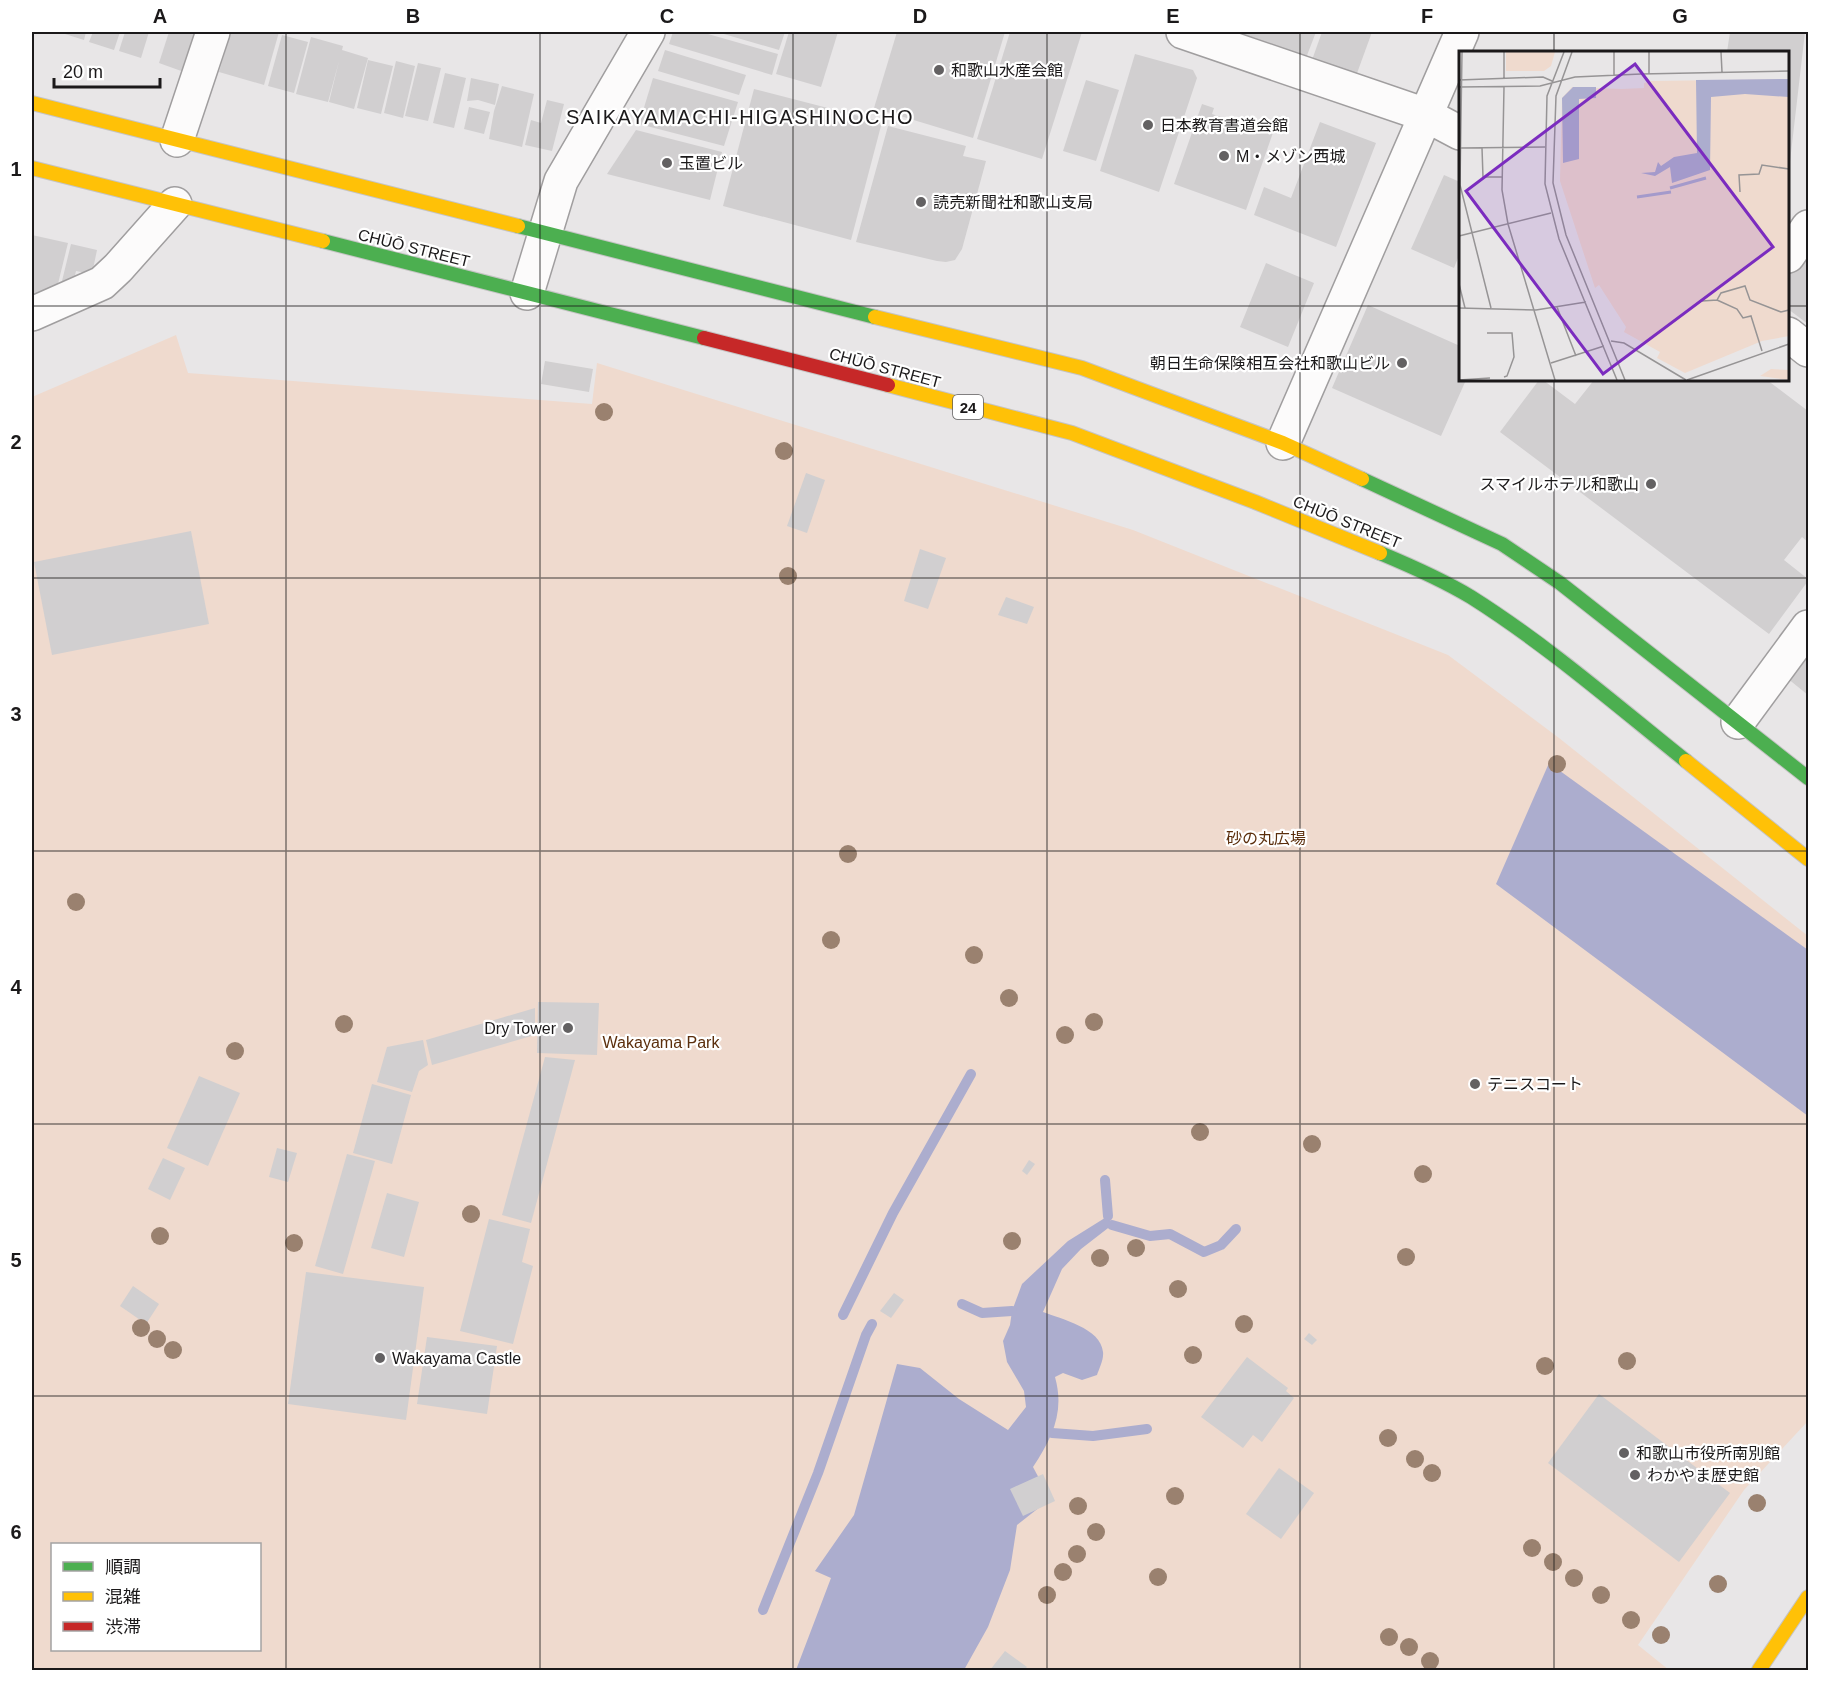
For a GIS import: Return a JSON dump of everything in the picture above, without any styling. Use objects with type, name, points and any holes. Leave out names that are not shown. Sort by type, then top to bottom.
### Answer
[{"type":"main road","points":[[32,103],[1083,368],[1283,443],[1502,544],[1560,583],[1809,778]]},
{"type":"main road","name":"CHŪŌ STREET","points":[[32,168],[1072,434],[1255,502],[1407,564],[1469,596],[1525,633],[1809,859]]},
{"type":"main road","points":[[1759,1671],[1809,1597]]},
{"type":"street","points":[[177,140],[213,32]]},
{"type":"street","points":[[527,293],[561,181],[648,32]]},
{"type":"street","points":[[1183,32],[1426,115],[1459,131]]},
{"type":"street","points":[[1283,443],[1462,32]]},
{"type":"street","points":[[32,314],[102,283],[175,204]]},
{"type":"street","points":[[1789,255],[1809,227]]},
{"type":"street","points":[[1789,335],[1809,350]]},
{"type":"street","points":[[1738,722],[1809,627]]},
{"type":"green space","name":"Wakayama Park","points":[[176,335],[188,373],[592,404],[597,363],[1133,530],[1448,655],[1559,738],[1808,936],[1808,1421],[1744,1490],[1638,1645],[1669,1670],[32,1670],[32,397]]},
{"type":"water","points":[[1549,763],[1808,950],[1808,1116],[1496,884]]},
{"type":"water","points":[[1108,1216],[1112,1225],[1081,1249],[1062,1269],[1043,1312],[1069,1321],[1088,1331],[1101,1344],[1103,1358],[1097,1375],[1082,1380],[1063,1373],[1055,1377],[1058,1402],[1055,1424],[1046,1446],[1033,1467],[1050,1499],[1017,1525],[1010,1570],[988,1627],[964,1670],[796,1670],[831,1578],[815,1571],[854,1515],[897,1364],[920,1368],[959,1399],[1008,1430],[1026,1407],[1024,1391],[1007,1362],[1003,1341],[1022,1284],[1068,1241]]},
{"type":"building","points":[[66,32],[86,32],[84,40],[65,34]]},
{"type":"building","points":[[93,32],[120,32],[114,50],[89,42]]},
{"type":"building","points":[[125,32],[149,32],[141,58],[119,51]]},
{"type":"building","points":[[169,32],[197,32],[184,72],[159,63]]},
{"type":"building","points":[[231,32],[279,32],[264,85],[219,72]]},
{"type":"building","points":[[673,32],[701,32],[778,54],[772,75],[669,44]]},
{"type":"building","points":[[717,32],[785,32],[779,50]]},
{"type":"building","points":[[789,32],[838,32],[821,87],[776,74]]},
{"type":"building","name":"和歌山水産会館","points":[[897,32],[1005,32],[973,138],[874,108]]},
{"type":"building","points":[[1010,32],[1082,32],[1042,159],[977,139]]},
{"type":"building","points":[[1235,32],[1316,32],[1306,58]]},
{"type":"building","points":[[1322,32],[1372,32],[1356,76],[1312,60]]},
{"type":"building","points":[[1730,32],[1805,32],[1789,170],[1789,51],[1727,51]]},
{"type":"building","points":[[282,35],[308,42],[294,93],[268,86]]},
{"type":"building","points":[[311,37],[343,46],[342,50],[368,58],[354,109],[329,102],[339,61],[328,102],[296,94]]},
{"type":"building","points":[[665,50],[746,75],[739,95],[658,71]]},
{"type":"building","name":"日本教育書道会館","points":[[1135,54],[1193,70],[1197,78],[1159,192],[1100,171]]},
{"type":"building","points":[[368,60],[393,66],[381,114],[357,108]]},
{"type":"building","points":[[396,61],[415,66],[403,118],[384,113]]},
{"type":"building","points":[[418,63],[441,68],[428,121],[405,116]]},
{"type":"building","points":[[445,73],[466,78],[454,128],[433,123]]},
{"type":"building","points":[[471,78],[499,84],[495,105],[478,100],[467,101]]},
{"type":"building","points":[[653,78],[738,102],[724,146],[639,124]]},
{"type":"building","points":[[1086,80],[1119,90],[1096,161],[1063,151]]},
{"type":"building","points":[[502,86],[534,94],[522,147],[489,139],[494,111]]},
{"type":"building","points":[[754,89],[882,122],[851,240],[723,206]]},
{"type":"building","points":[[547,100],[564,104],[552,151],[525,145],[531,120],[541,123]]},
{"type":"building","name":"M・メゾン西城","points":[[1202,104],[1214,108],[1212,114],[1253,128],[1256,120],[1275,127],[1246,210],[1174,184]]},
{"type":"building","points":[[469,107],[490,112],[484,134],[464,129]]},
{"type":"building","points":[[1320,122],[1376,143],[1336,247],[1254,215],[1264,187],[1291,198]]},
{"type":"building","name":"読売新聞社和歌山支局","points":[[888,126],[966,146],[963,156],[986,161],[962,249],[955,260],[937,261],[856,242]]},
{"type":"building","name":"玉置ビル","points":[[636,130],[722,152],[710,200],[607,174]]},
{"type":"building","points":[[1444,175],[1459,182],[1459,256],[1454,268],[1411,249]]},
{"type":"building","points":[[32,235],[68,243],[55,296],[32,301]]},
{"type":"building","points":[[71,244],[97,250],[92,274],[76,271],[73,284],[62,281]]},
{"type":"building","points":[[1808,249],[1808,324],[1789,310],[1789,276]]},
{"type":"building","points":[[1266,263],[1314,283],[1288,347],[1240,327]]},
{"type":"building","name":"朝日生命保険相互会社和歌山ビル","points":[[1368,305],[1459,346],[1459,381],[1466,381],[1441,436],[1332,388]]},
{"type":"building","points":[[545,361],[593,369],[589,392],[541,384]]},
{"type":"building","name":"スマイルホテル和歌山","points":[[1538,381],[1544,381],[1575,404],[1593,381],[1768,381],[1808,411],[1808,542],[1802,537],[1784,560],[1808,581],[1769,634],[1500,432]]},
{"type":"building","points":[[806,473],[825,480],[807,533],[787,526]]},
{"type":"building","points":[[191,531],[209,624],[52,655],[34,562]]},
{"type":"building","points":[[920,549],[946,558],[928,609],[904,601]]},
{"type":"building","points":[[1006,597],[1034,607],[1027,624],[998,615]]},
{"type":"building","points":[[1808,650],[1808,695],[1787,678]]},
{"type":"building","name":"Dry Tower","points":[[538,1002],[599,1003],[597,1055],[537,1053]]},
{"type":"building","points":[[535,1008],[535,1035],[432,1065],[426,1040]]},
{"type":"building","points":[[423,1040],[428,1065],[419,1071],[412,1092],[377,1082],[387,1047]]},
{"type":"building","points":[[545,1057],[575,1060],[531,1223],[502,1215]]},
{"type":"building","points":[[199,1076],[240,1093],[208,1166],[167,1148]]},
{"type":"building","points":[[372,1084],[411,1095],[392,1164],[353,1153]]},
{"type":"building","points":[[277,1148],[297,1153],[288,1182],[269,1177]]},
{"type":"building","points":[[347,1154],[375,1161],[343,1274],[315,1266]]},
{"type":"building","points":[[163,1158],[185,1168],[170,1200],[148,1189]]},
{"type":"building","points":[[1029,1160],[1035,1164],[1027,1175],[1022,1171]]},
{"type":"building","points":[[387,1193],[419,1202],[404,1257],[371,1248]]},
{"type":"building","points":[[489,1219],[530,1229],[522,1262],[533,1266],[513,1344],[460,1331]]},
{"type":"building","points":[[306,1272],[424,1287],[406,1420],[288,1404]]},
{"type":"building","points":[[133,1286],[159,1304],[146,1324],[120,1306]]},
{"type":"building","points":[[894,1293],[904,1300],[891,1318],[880,1311]]},
{"type":"building","points":[[1309,1333],[1317,1340],[1312,1345],[1304,1339]]},
{"type":"building","points":[[427,1337],[497,1346],[487,1414],[417,1404]]},
{"type":"building","points":[[1247,1357],[1288,1388],[1286,1391],[1294,1398],[1262,1442],[1253,1435],[1243,1448],[1201,1417]]},
{"type":"building","name":"わかやま歴史館","points":[[1599,1394],[1730,1493],[1679,1562],[1548,1463]]},
{"type":"building","points":[[1279,1468],[1314,1493],[1281,1539],[1246,1514]]},
{"type":"building","points":[[1043,1474],[1055,1501],[1023,1516],[1010,1489]]},
{"type":"building","points":[[1005,1651],[1027,1667],[1024,1670],[990,1670]]},
{"type":"waterway","points":[[843,1315],[893,1213],[971,1074]]},
{"type":"waterway","points":[[1105,1180],[1108,1216]]},
{"type":"waterway","points":[[1112,1225],[1150,1236],[1170,1234],[1204,1252],[1221,1245],[1236,1229]]},
{"type":"waterway","points":[[962,1304],[982,1313],[1012,1311]]},
{"type":"waterway","points":[[763,1610],[818,1473],[866,1335],[872,1324]]},
{"type":"waterway","points":[[1052,1433],[1093,1436],[1147,1429]]},
{"type":"traffic: fast","points":[[518,226],[875,317]]},
{"type":"traffic: fast","points":[[323,241],[704,338]]},
{"type":"traffic: fast","points":[[1362,479],[1502,544],[1560,583],[1808,778]]},
{"type":"traffic: fast","points":[[1380,553],[1471,597],[1527,635],[1686,761]]},
{"type":"traffic: slow","points":[[32,103],[518,226]]},
{"type":"traffic: slow","points":[[32,168],[323,241]]},
{"type":"traffic: slow","points":[[875,317],[1082,368],[1283,443],[1362,479]]},
{"type":"traffic: slow","points":[[888,385],[1072,433],[1255,502],[1380,553]]},
{"type":"traffic: slow","points":[[1686,761],[1808,859]]},
{"type":"traffic: slow","points":[[1759,1670],[1808,1597]]},
{"type":"traffic: jam","points":[[704,338],[888,385]]},
{"type":"place","name":"和歌山水産会館","points":[[939,70]]},
{"type":"place","name":"日本教育書道会館","points":[[1148,125]]},
{"type":"place","name":"M・メゾン西城","points":[[1224,156]]},
{"type":"place","name":"玉置ビル","points":[[667,163]]},
{"type":"place","name":"読売新聞社和歌山支局","points":[[921,202]]},
{"type":"place","name":"朝日生命保険相互会社和歌山ビル","points":[[1402,363]]},
{"type":"place","name":"スマイルホテル和歌山","points":[[1651,484]]},
{"type":"place","name":"Dry Tower","points":[[568,1028]]},
{"type":"place","name":"テニスコート","points":[[1475,1084]]},
{"type":"place","name":"Wakayama Castle","points":[[380,1358]]},
{"type":"place","name":"和歌山市役所南別館","points":[[1624,1453]]},
{"type":"place","name":"わかやま歴史館","points":[[1635,1475]]},
{"type":"district","name":"SAIKAYAMACHI-HIGASHINOCHO","points":[[740,117]]},
{"type":"park label","name":"砂の丸広場","points":[[1266,838]]}]
